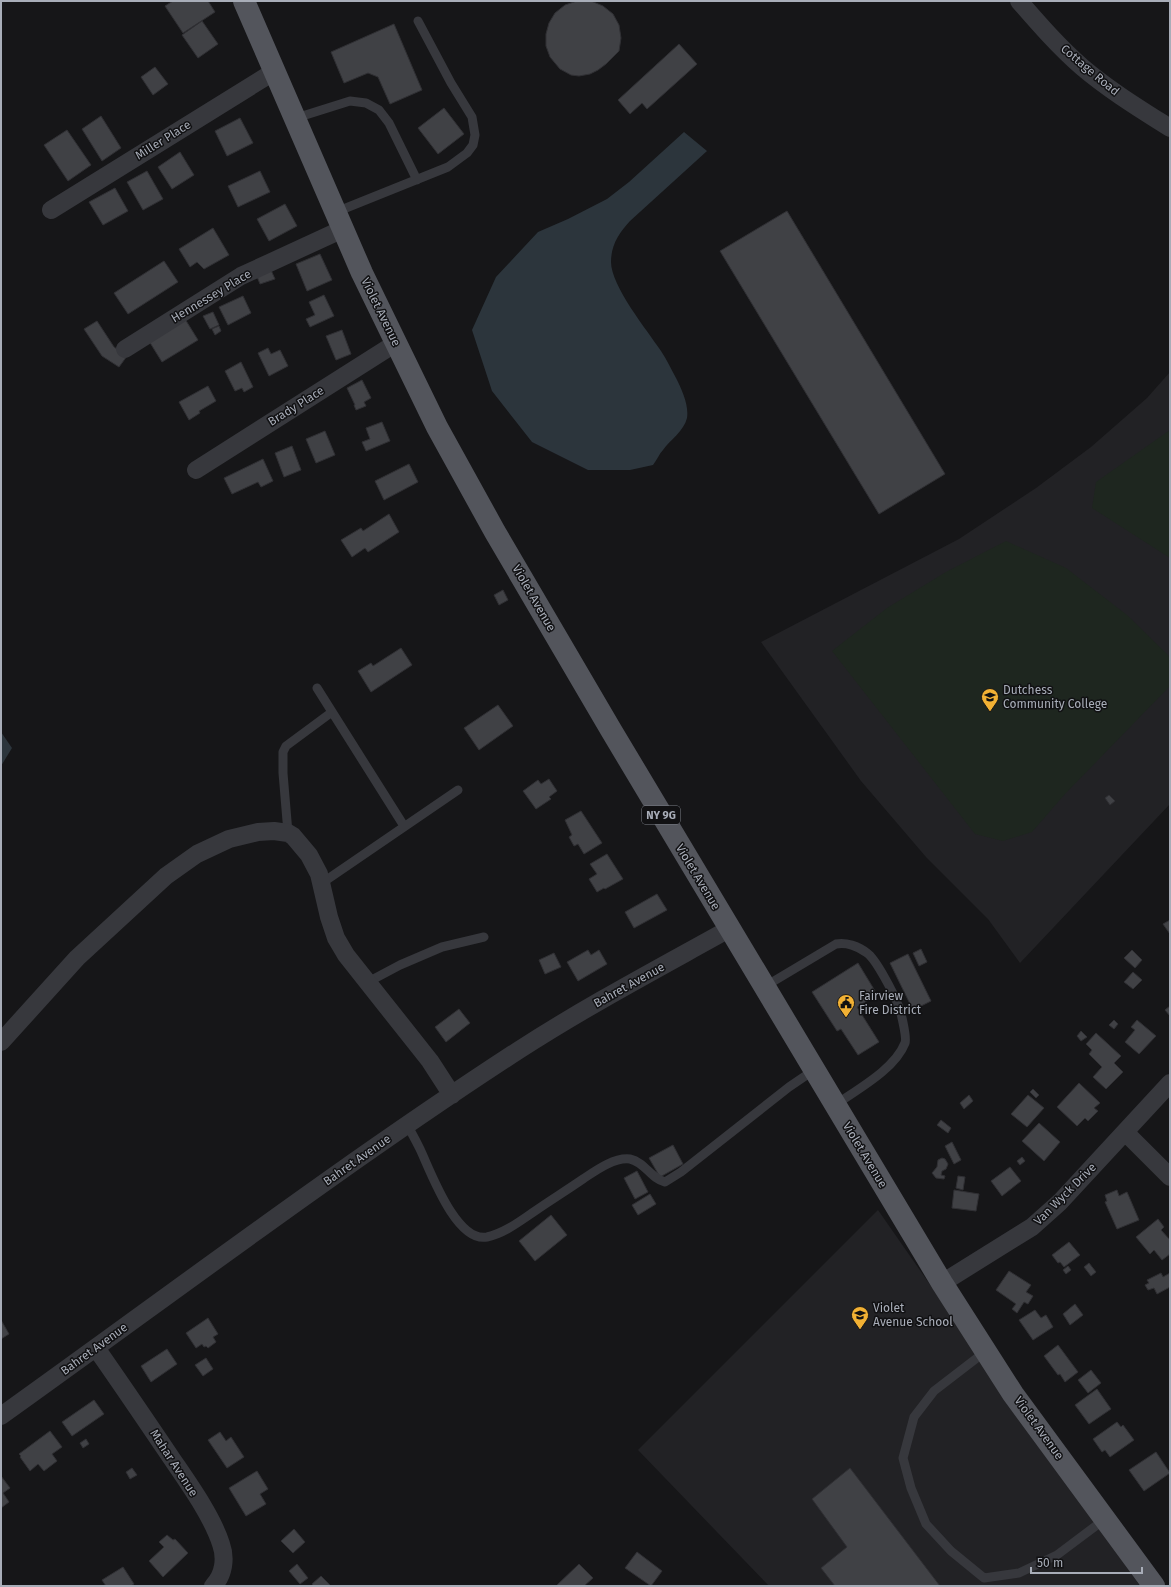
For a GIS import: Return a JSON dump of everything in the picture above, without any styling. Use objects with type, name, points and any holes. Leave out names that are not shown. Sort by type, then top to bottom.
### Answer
[{"type":"main road","name":"Violet Avenue","points":[[244,1],[362,273],[437,427],[495,532],[610,730],[942,1283],[1014,1394],[1154,1586]]},
{"type":"street","name":"Cottage Road","points":[[1019,1],[1065,51],[1082,67],[1128,101],[1170,128]]},
{"type":"street","name":"Miller Place","points":[[51,210],[275,71]]},
{"type":"street","name":"Hennessey Place","points":[[126,349],[241,276],[340,220]]},
{"type":"street","name":"Brady Place","points":[[196,470],[396,343]]},
{"type":"street","points":[[1,1042],[76,958],[166,876],[196,854],[229,839],[258,832],[274,831],[288,833],[293,836],[309,855],[319,874],[336,938],[346,955],[430,1061],[452,1095]]},
{"type":"street","name":"Bahret Avenue","points":[[1,1416],[366,1153],[519,1050],[571,1017],[729,929]]},
{"type":"street","name":"Van Wyck Drive","points":[[942,1283],[1032,1227],[1060,1202],[1170,1083]]},
{"type":"street","points":[[1125,1132],[1170,1177]]},
{"type":"street","name":"Mahar Avenue","points":[[96,1348],[183,1475],[212,1522],[222,1544],[224,1562],[222,1573],[212,1586]]},
{"type":"lane","points":[[340,220],[416,180],[448,167],[458,161],[473,145],[476,135],[472,117],[462,98],[451,83],[418,21]]},
{"type":"lane","points":[[296,118],[350,100],[366,103],[379,110],[389,123],[416,180]]},
{"type":"lane","points":[[317,688],[404,826]]},
{"type":"lane","points":[[288,833],[283,773],[283,752],[286,746],[332,712]]},
{"type":"lane","points":[[322,884],[458,790]]},
{"type":"lane","points":[[368,982],[400,965],[442,947],[484,937]]},
{"type":"lane","points":[[764,987],[836,944],[843,942],[867,953],[876,964],[898,1004],[906,1041],[900,1054],[884,1070],[835,1105]]},
{"type":"lane","points":[[407,1125],[440,1195],[451,1212],[461,1225],[475,1235],[485,1237],[508,1229],[591,1174],[614,1162],[630,1159],[643,1165],[658,1180],[665,1182],[681,1172],[789,1087],[814,1070]]},
{"type":"lane","points":[[986,1351],[934,1391],[914,1417],[903,1458],[911,1488],[926,1524],[951,1551],[984,1578],[1019,1573],[1057,1555],[1105,1519]]},
{"type":"shaded area","points":[[684,132],[707,151],[630,221],[619,235],[614,245],[611,262],[617,283],[623,295],[663,354],[683,393],[686,403],[687,418],[683,427],[666,446],[653,465],[630,470],[588,470],[532,442],[492,391],[472,330],[496,277],[538,232],[568,219],[607,199],[629,182]]},
{"type":"shaded area","name":"Dutchess Community College","points":[[1170,372],[1170,804],[1020,963],[988,919],[926,857],[861,781],[761,642],[959,539],[1036,488],[1091,447],[1147,398]]},
{"type":"shaded area","points":[[1170,430],[1170,558],[1092,508],[1096,482]]},
{"type":"shaded area","points":[[1006,541],[1066,568],[1127,615],[1168,655],[1170,659],[1170,686],[1065,794],[1032,832],[1003,841],[975,834],[832,651],[887,608],[946,572]]},
{"type":"shaded area","points":[[1,732],[12,748],[1,766]]},
{"type":"shaded area","name":"Violet Avenue School","points":[[878,1210],[1140,1586],[769,1586],[638,1450]]},
{"type":"building","points":[[173,1],[208,1],[215,12],[183,33],[165,6]]},
{"type":"building","points":[[577,1],[591,1],[603,6],[613,14],[619,25],[621,38],[619,51],[606,64],[590,74],[579,76],[571,75],[560,69],[550,57],[546,46],[546,34],[549,23],[555,13],[565,5]]},
{"type":"building","points":[[202,21],[218,44],[198,58],[182,35]]},
{"type":"building","points":[[394,24],[422,90],[390,104],[378,77],[368,73],[344,83],[331,52]]},
{"type":"building","points":[[679,44],[697,64],[647,109],[642,103],[630,114],[618,100]]},
{"type":"building","points":[[155,67],[168,84],[153,95],[141,77]]},
{"type":"building","points":[[444,108],[464,134],[438,154],[418,128]]},
{"type":"building","points":[[101,116],[121,148],[102,161],[82,129]]},
{"type":"building","points":[[240,118],[253,143],[227,156],[215,131]]},
{"type":"building","points":[[67,130],[91,165],[68,181],[44,145]]},
{"type":"building","points":[[180,152],[194,175],[172,189],[158,167]]},
{"type":"building","points":[[147,171],[163,199],[143,210],[127,182]]},
{"type":"building","points":[[260,171],[270,192],[238,207],[228,186]]},
{"type":"building","points":[[115,188],[128,211],[103,225],[89,202]]},
{"type":"building","points":[[285,204],[297,226],[269,241],[257,219]]},
{"type":"building","points":[[787,211],[945,474],[879,514],[720,251]]},
{"type":"building","points":[[213,228],[229,255],[204,269],[197,262],[190,267],[179,249]]},
{"type":"building","points":[[320,254],[332,280],[307,291],[296,264]]},
{"type":"building","points":[[164,261],[178,282],[128,314],[114,293]]},
{"type":"building","points":[[270,268],[275,279],[260,284],[256,274]]},
{"type":"building","points":[[324,295],[334,316],[310,327],[306,319],[315,315],[309,302]]},
{"type":"building","points":[[243,296],[251,313],[228,325],[219,307]]},
{"type":"building","points":[[213,312],[219,325],[210,329],[203,316]]},
{"type":"building","points":[[185,319],[198,340],[162,362],[149,341]]},
{"type":"building","points":[[97,321],[114,347],[127,356],[119,367],[102,356],[84,329]]},
{"type":"building","points":[[219,326],[221,331],[215,335],[212,329]]},
{"type":"building","points":[[342,330],[351,354],[336,360],[326,336]]},
{"type":"building","points":[[268,348],[271,354],[280,350],[288,366],[269,376],[258,353]]},
{"type":"building","points":[[241,362],[253,387],[244,392],[242,388],[235,391],[225,371]]},
{"type":"building","points":[[362,380],[371,398],[364,402],[366,406],[356,410],[347,388]]},
{"type":"building","points":[[208,386],[216,401],[199,411],[200,413],[189,420],[179,402]]},
{"type":"building","points":[[382,422],[390,441],[366,451],[362,442],[370,439],[366,428]]},
{"type":"building","points":[[325,431],[335,455],[316,463],[306,439]]},
{"type":"building","points":[[292,446],[301,470],[284,477],[275,453]]},
{"type":"building","points":[[263,459],[273,481],[261,487],[258,482],[232,494],[224,478]]},
{"type":"building","points":[[409,464],[418,482],[384,500],[375,481]]},
{"type":"building","points":[[389,514],[399,532],[368,552],[365,548],[352,557],[341,540],[361,528],[363,531]]},
{"type":"building","points":[[503,590],[508,600],[499,605],[494,595]]},
{"type":"building","points":[[401,648],[412,665],[371,692],[358,671],[371,663],[373,666]]},
{"type":"building","points":[[498,705],[513,726],[479,750],[464,728]]},
{"type":"building","points":[[549,779],[557,791],[549,797],[551,799],[536,809],[523,791],[538,780],[541,784]]},
{"type":"building","points":[[1109,795],[1115,801],[1110,805],[1105,798]]},
{"type":"building","points":[[581,811],[602,843],[584,854],[578,844],[574,846],[569,837],[572,835],[565,820]]},
{"type":"building","points":[[607,854],[623,879],[597,892],[589,879],[597,874],[590,864]]},
{"type":"building","points":[[657,894],[667,910],[634,928],[625,912]]},
{"type":"building","points":[[1170,920],[1170,934],[1163,924]]},
{"type":"building","points":[[921,949],[927,962],[919,966],[913,953]]},
{"type":"building","points":[[588,950],[591,955],[599,950],[607,964],[578,981],[567,962]]},
{"type":"building","points":[[1132,950],[1142,960],[1135,968],[1124,958]]},
{"type":"building","points":[[554,953],[561,967],[545,974],[539,960]]},
{"type":"building","points":[[908,954],[931,1001],[913,1010],[890,963]]},
{"type":"building","name":"Fairview Fire District","points":[[858,963],[875,991],[873,993],[875,996],[857,1007],[879,1042],[858,1055],[841,1029],[837,1031],[812,992]]},
{"type":"building","points":[[1133,972],[1142,980],[1133,989],[1124,982]]},
{"type":"building","points":[[1170,1006],[1170,1016],[1165,1010]]},
{"type":"building","points":[[459,1009],[470,1023],[446,1042],[435,1027]]},
{"type":"building","points":[[1114,1020],[1118,1024],[1114,1029],[1109,1025]]},
{"type":"building","points":[[1137,1020],[1156,1036],[1139,1054],[1125,1042],[1135,1030],[1131,1027]]},
{"type":"building","points":[[1081,1031],[1087,1037],[1081,1041],[1077,1036]]},
{"type":"building","points":[[1096,1033],[1121,1056],[1114,1063],[1123,1072],[1106,1089],[1093,1077],[1102,1067],[1089,1054],[1092,1050],[1086,1044]]},
{"type":"building","points":[[1079,1083],[1100,1103],[1094,1108],[1098,1111],[1088,1121],[1085,1118],[1077,1126],[1057,1107]]},
{"type":"building","points":[[1033,1089],[1039,1095],[1036,1098],[1030,1092]]},
{"type":"building","points":[[969,1095],[973,1101],[964,1109],[960,1103]]},
{"type":"building","points":[[1028,1095],[1044,1108],[1027,1127],[1011,1114]]},
{"type":"building","points":[[941,1120],[951,1128],[948,1133],[937,1125]]},
{"type":"building","points":[[1039,1123],[1060,1142],[1044,1161],[1022,1141]]},
{"type":"building","points":[[952,1142],[961,1160],[954,1164],[945,1146]]},
{"type":"building","points":[[673,1145],[683,1164],[660,1177],[649,1158]]},
{"type":"building","points":[[1022,1157],[1025,1161],[1020,1165],[1017,1161]]},
{"type":"building","points":[[942,1158],[945,1159],[948,1164],[946,1169],[942,1171],[941,1175],[945,1176],[944,1179],[936,1178],[932,1173],[937,1167],[938,1160]]},
{"type":"building","points":[[1010,1167],[1021,1181],[1002,1196],[991,1181]]},
{"type":"building","points":[[637,1171],[648,1192],[635,1199],[624,1178]]},
{"type":"building","points":[[958,1176],[965,1177],[963,1190],[956,1188]]},
{"type":"building","points":[[954,1190],[979,1194],[976,1211],[952,1208]]},
{"type":"building","points":[[1117,1190],[1119,1196],[1127,1192],[1139,1220],[1117,1229],[1105,1202],[1107,1201],[1105,1195]]},
{"type":"building","points":[[650,1194],[656,1204],[638,1215],[632,1205]]},
{"type":"building","points":[[551,1215],[567,1235],[535,1261],[519,1241]]},
{"type":"building","points":[[1158,1219],[1164,1227],[1161,1230],[1170,1240],[1170,1254],[1162,1260],[1154,1250],[1150,1254],[1136,1237]]},
{"type":"building","points":[[1069,1242],[1080,1255],[1064,1267],[1060,1262],[1058,1263],[1052,1255]]},
{"type":"building","points":[[1089,1263],[1096,1272],[1091,1276],[1084,1267]]},
{"type":"building","points":[[1068,1266],[1071,1270],[1066,1274],[1063,1270]]},
{"type":"building","points":[[1009,1271],[1031,1285],[1026,1292],[1033,1296],[1028,1304],[1024,1302],[1017,1313],[1012,1309],[1016,1304],[996,1290]]},
{"type":"building","points":[[1161,1273],[1163,1277],[1170,1273],[1170,1287],[1157,1294],[1154,1288],[1148,1290],[1145,1285],[1149,1283],[1147,1280]]},
{"type":"building","points":[[1075,1304],[1083,1315],[1070,1325],[1063,1314]]},
{"type":"building","points":[[1035,1310],[1041,1318],[1046,1315],[1053,1327],[1033,1340],[1019,1320]]},
{"type":"building","points":[[208,1318],[218,1334],[213,1337],[216,1342],[208,1348],[206,1346],[204,1347],[202,1344],[196,1348],[186,1333]]},
{"type":"building","points":[[1,1320],[9,1334],[1,1339]]},
{"type":"building","points":[[1058,1345],[1078,1372],[1065,1382],[1044,1356]]},
{"type":"building","points":[[167,1349],[177,1364],[151,1382],[141,1366]]},
{"type":"building","points":[[206,1358],[213,1369],[203,1376],[195,1365]]},
{"type":"building","points":[[1091,1370],[1101,1383],[1088,1393],[1078,1380]]},
{"type":"building","points":[[1097,1389],[1111,1409],[1089,1424],[1075,1405]]},
{"type":"building","points":[[94,1400],[104,1414],[72,1436],[62,1422]]},
{"type":"building","points":[[1117,1422],[1121,1427],[1123,1425],[1134,1440],[1110,1457],[1105,1450],[1102,1452],[1093,1439]]},
{"type":"building","points":[[50,1431],[62,1447],[52,1454],[57,1461],[44,1471],[38,1464],[30,1471],[19,1454]]},
{"type":"building","points":[[220,1432],[226,1441],[231,1437],[244,1457],[227,1468],[208,1440]]},
{"type":"building","points":[[86,1439],[89,1444],[83,1448],[80,1443]]},
{"type":"building","points":[[1156,1452],[1170,1473],[1144,1491],[1129,1470]]},
{"type":"building","points":[[132,1468],[137,1475],[130,1479],[126,1472]]},
{"type":"building","points":[[850,1468],[940,1586],[835,1586],[821,1568],[847,1547],[812,1499]]},
{"type":"building","points":[[257,1471],[268,1489],[260,1494],[266,1504],[246,1516],[229,1488]]},
{"type":"building","points":[[1,1476],[10,1488],[3,1493],[9,1502],[1,1508]]},
{"type":"building","points":[[294,1529],[305,1542],[293,1553],[281,1541]]},
{"type":"building","points":[[167,1535],[173,1540],[175,1539],[188,1553],[163,1577],[149,1561],[164,1547],[159,1542]]},
{"type":"building","points":[[637,1552],[662,1571],[651,1586],[625,1568]]},
{"type":"building","points":[[297,1564],[308,1578],[300,1584],[289,1571]]},
{"type":"building","points":[[579,1564],[593,1578],[584,1586],[556,1586]]},
{"type":"building","points":[[123,1567],[134,1584],[131,1586],[106,1586],[102,1580]]},
{"type":"building","points":[[321,1576],[331,1586],[314,1586],[312,1584]]},
{"type":"place","name":"Dutchess Community College","points":[[990,712]]},
{"type":"place","name":"Fairview Fire District","points":[[846,1018]]},
{"type":"place","name":"Violet Avenue School","points":[[860,1330]]}]
